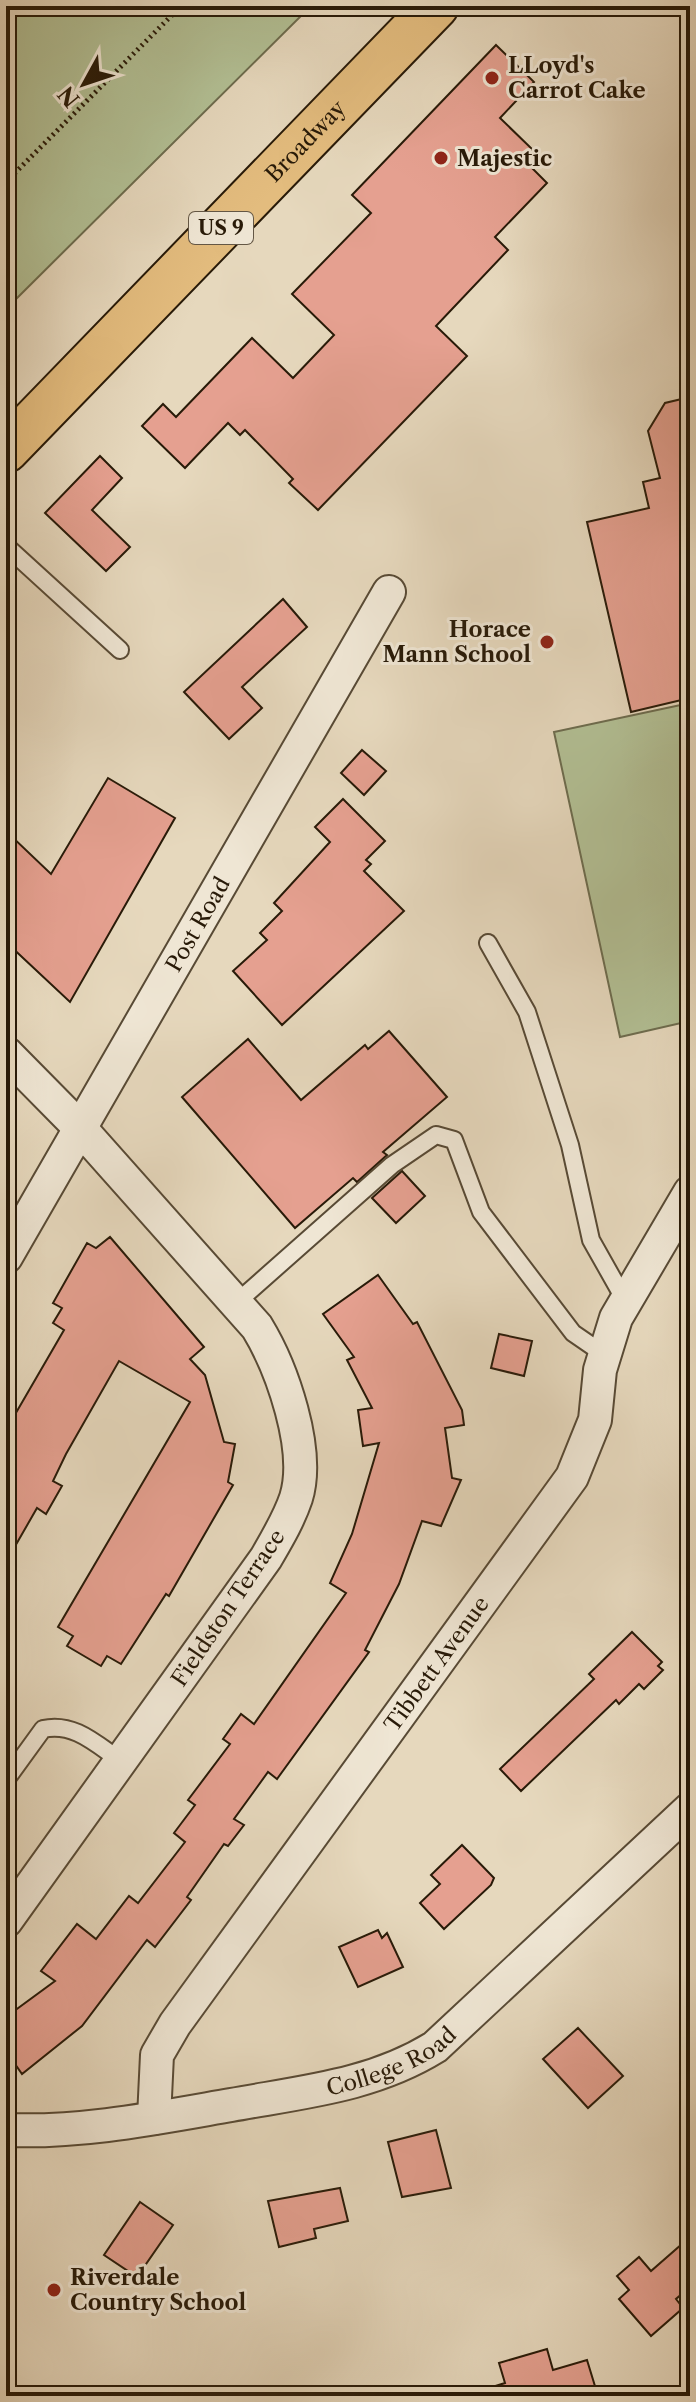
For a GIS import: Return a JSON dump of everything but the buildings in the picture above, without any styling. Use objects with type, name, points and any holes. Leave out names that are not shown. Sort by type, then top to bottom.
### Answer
[{"type":"main road","name":"Broadway","points":[[6,450],[436,6]]},
{"type":"street","name":"Post Road","points":[[6,1257],[389,592]]},
{"type":"street","name":"Fieldston Terrace","points":[[6,1053],[80,1128],[236,1303],[275,1356],[288,1393],[296,1434],[297,1495],[266,1558],[6,1921]]},
{"type":"street","name":"Tibbett Avenue","points":[[154,2118],[157,2055],[175,2024],[572,1477],[595,1420],[605,1355],[616,1318],[690,1192]]},
{"type":"street","name":"College Road","points":[[6,2130],[61,2132],[154,2118],[367,2080],[402,2067],[435,2047],[690,1809]]},
{"type":"lane","points":[[6,546],[120,650]]},
{"type":"lane","points":[[488,943],[527,1012],[570,1145],[591,1240],[626,1302]]},
{"type":"lane","points":[[236,1303],[392,1165],[436,1135],[454,1140],[481,1212],[522,1268],[573,1333],[605,1355]]},
{"type":"lane","points":[[6,1780],[43,1729],[61,1725],[86,1736],[121,1761]]},
{"type":"path","points":[[6,182],[181,6]]},
{"type":"green space","points":[[6,6],[311,6],[6,309]]},
{"type":"green space","points":[[690,703],[690,1021],[620,1037],[554,732]]},
{"type":"place","name":"LLoyd's Carrot Cake","points":[[492,78]]},
{"type":"place","name":"Majestic","points":[[441,158]]},
{"type":"place","name":"Horace Mann School","points":[[547,642]]},
{"type":"place","name":"Riverdale Country School","points":[[54,2290]]}]
